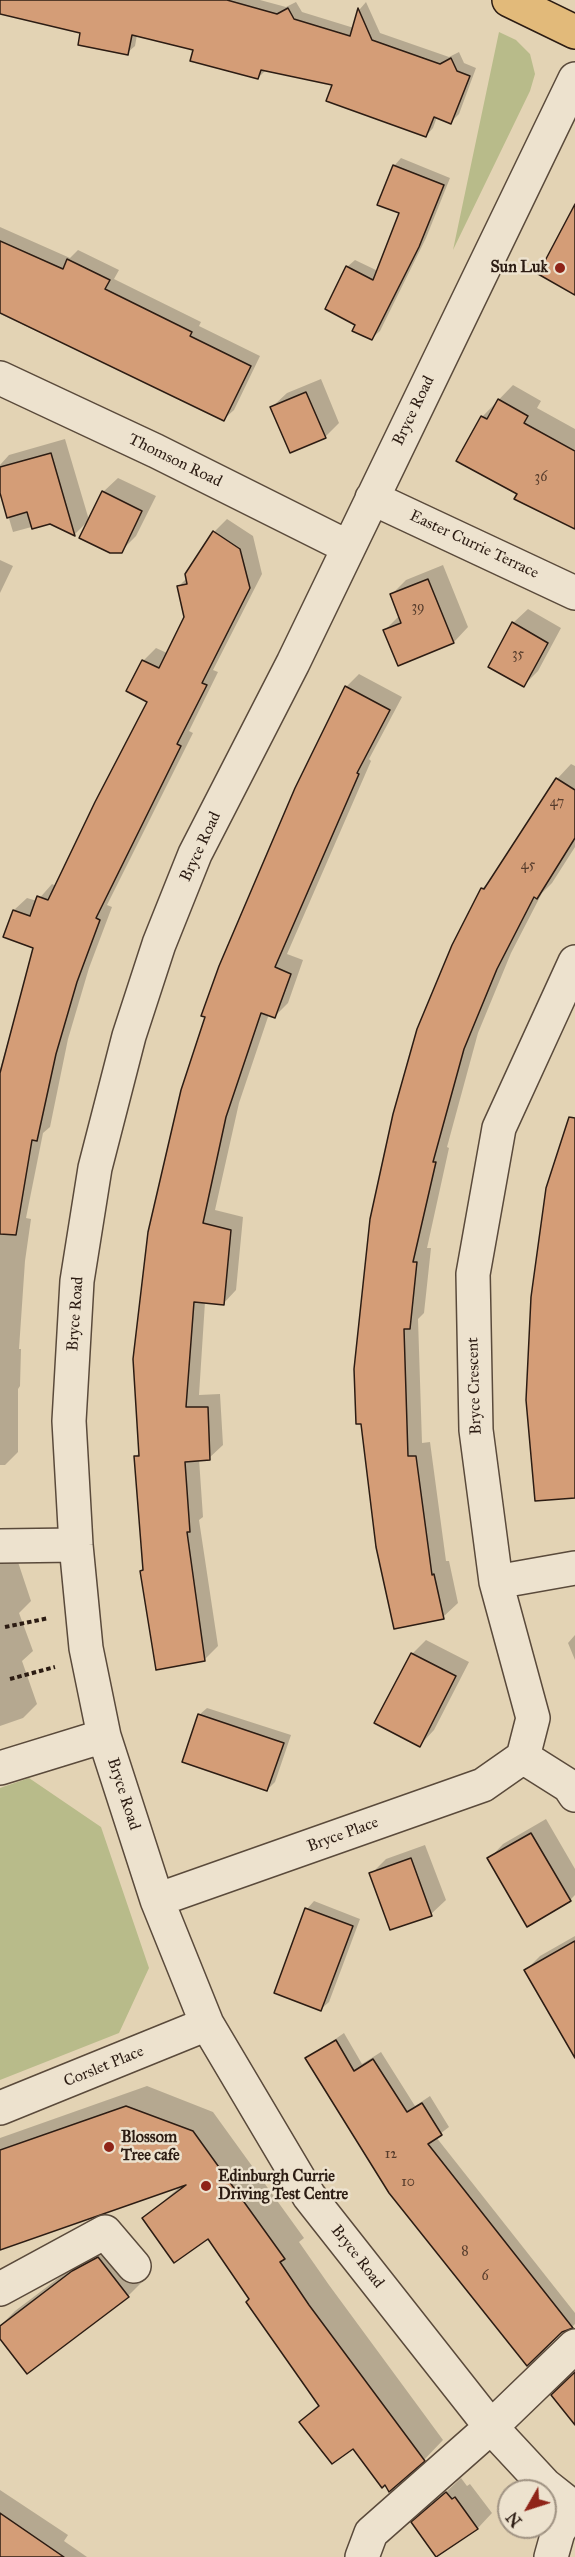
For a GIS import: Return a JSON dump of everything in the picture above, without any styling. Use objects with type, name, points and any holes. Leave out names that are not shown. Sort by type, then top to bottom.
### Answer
[{"type":"main road","points":[[509,0],[575,32]]},
{"type":"street","name":"Bryce Road","points":[[574,2508],[545,2485],[491,2427],[309,2196],[207,2024],[157,1900],[104,1736],[88,1659],[82,1611],[69,1421],[77,1281],[95,1168],[129,1036],[159,944],[195,854],[293,663],[575,79]]},
{"type":"street","name":"Thomson Road","points":[[0,378],[156,451],[348,547]]},
{"type":"street","name":"Easter Currie Terrace","points":[[372,498],[575,593]]},
{"type":"street","name":"Bryce Crescent","points":[[523,1756],[533,1718],[496,1582],[476,1430],[473,1274],[499,1128],[575,962]]},
{"type":"street","points":[[0,1546],[76,1545]]},
{"type":"street","points":[[496,1582],[575,1568]]},
{"type":"street","points":[[0,1768],[104,1736]]},
{"type":"street","points":[[523,1756],[569,1786],[575,1795]]},
{"type":"street","name":"Bryce Place","points":[[157,1900],[483,1785],[523,1756]]},
{"type":"street","name":"Corslet Place","points":[[0,2108],[207,2024]]},
{"type":"street","points":[[0,2289],[105,2232],[134,2266]]},
{"type":"street","points":[[362,2557],[371,2533],[491,2427],[575,2346]]},
{"type":"street","points":[[551,2557],[558,2532],[574,2508]]},
{"type":"path","points":[[5,1628],[82,1611]]},
{"type":"path","points":[[10,1679],[88,1659]]},
{"type":"green space","points":[[499,32],[516,40],[530,54],[535,74],[530,91],[453,250]]},
{"type":"green space","points":[[29,1778],[101,1827],[149,1968],[119,2033],[0,2080],[0,1788]]},
{"type":"building","points":[[0,0],[227,0],[277,14],[288,8],[294,19],[350,36],[358,8],[372,40],[440,64],[451,58],[457,71],[470,76],[451,124],[434,117],[426,137],[326,101],[332,85],[261,70],[258,79],[190,61],[193,50],[132,35],[128,55],[78,45],[80,33],[0,14]]},
{"type":"building","points":[[393,165],[444,185],[419,247],[372,340],[352,331],[355,325],[325,309],[346,266],[373,280],[399,213],[377,205]]},
{"type":"building","points":[[575,204],[575,295],[538,274]]},
{"type":"building","points":[[0,241],[63,269],[67,259],[110,280],[105,289],[192,332],[190,336],[251,366],[224,421],[0,313]]},
{"type":"building","points":[[306,392],[326,438],[290,453],[270,407]]},
{"type":"building","points":[[498,399],[528,416],[524,423],[575,451],[575,529],[514,499],[517,494],[456,461],[481,416],[487,419]]},
{"type":"building","points":[[51,453],[75,536],[50,524],[32,529],[27,512],[7,518],[0,493],[0,467]]},
{"type":"building","points":[[102,491],[142,511],[122,553],[110,553],[79,538]]},
{"type":"building","points":[[213,531],[240,549],[250,588],[202,683],[207,685],[177,744],[181,746],[96,918],[100,920],[77,982],[56,1054],[37,1141],[32,1140],[16,1235],[0,1234],[0,1073],[33,948],[3,937],[13,910],[30,916],[37,896],[48,900],[147,702],[126,691],[142,660],[159,668],[184,617],[177,586],[187,584],[185,574]]},
{"type":"building","points":[[428,579],[454,643],[398,666],[383,630],[401,623],[390,594]]},
{"type":"building","points":[[512,622],[548,643],[524,687],[488,667]]},
{"type":"building","points":[[345,686],[390,710],[357,773],[359,774],[275,967],[291,974],[275,1018],[261,1013],[226,1117],[203,1223],[231,1230],[224,1305],[194,1302],[186,1407],[208,1407],[210,1460],[185,1462],[190,1532],[187,1532],[205,1661],[156,1670],[140,1571],[143,1570],[134,1456],[139,1456],[133,1359],[148,1232],[181,1090],[205,1017],[201,1016],[219,966],[295,788]]},
{"type":"building","points":[[556,778],[575,790],[575,838],[537,899],[534,897],[497,969],[464,1049],[433,1162],[436,1162],[413,1262],[417,1262],[410,1329],[404,1329],[408,1456],[416,1456],[432,1575],[434,1574],[444,1619],[394,1629],[376,1547],[361,1424],[356,1424],[354,1369],[370,1219],[393,1114],[417,1029],[452,945],[481,888],[484,889]]},
{"type":"building","points":[[569,1117],[575,1118],[575,1498],[535,1501],[526,1400],[531,1297],[546,1188]]},
{"type":"building","points":[[411,1653],[456,1676],[420,1747],[374,1723]]},
{"type":"building","points":[[198,1714],[284,1743],[267,1791],[182,1762]]},
{"type":"building","points":[[531,1833],[571,1901],[527,1927],[487,1858]]},
{"type":"building","points":[[411,1858],[432,1916],[390,1930],[369,1873]]},
{"type":"building","points":[[305,1908],[353,1926],[321,2011],[274,1993]]},
{"type":"building","points":[[575,1941],[575,2058],[524,1970]]},
{"type":"building","points":[[336,2040],[354,2071],[373,2059],[407,2112],[422,2103],[442,2135],[428,2144],[573,2328],[562,2332],[527,2366],[389,2193],[305,2058]]},
{"type":"building","points":[[126,2106],[193,2131],[285,2259],[280,2262],[309,2305],[425,2461],[389,2492],[385,2485],[382,2488],[353,2449],[332,2464],[299,2422],[319,2406],[246,2302],[249,2299],[208,2239],[174,2263],[142,2218],[186,2185],[0,2250],[0,2150]]},
{"type":"building","points":[[98,2257],[129,2297],[27,2374],[0,2339],[0,2326],[72,2271]]},
{"type":"building","points":[[575,2372],[575,2425],[551,2395]]},
{"type":"building","points":[[446,2492],[452,2499],[455,2497],[478,2529],[436,2557],[411,2522]]},
{"type":"building","points":[[0,2513],[64,2557],[0,2557]]},
{"type":"place","name":"Sun Luk","points":[[560,268]]},
{"type":"place","name":"Blossom Tree cafe","points":[[109,2147]]},
{"type":"place","name":"Edinburgh Currie Driving Test Centre","points":[[206,2186]]}]
